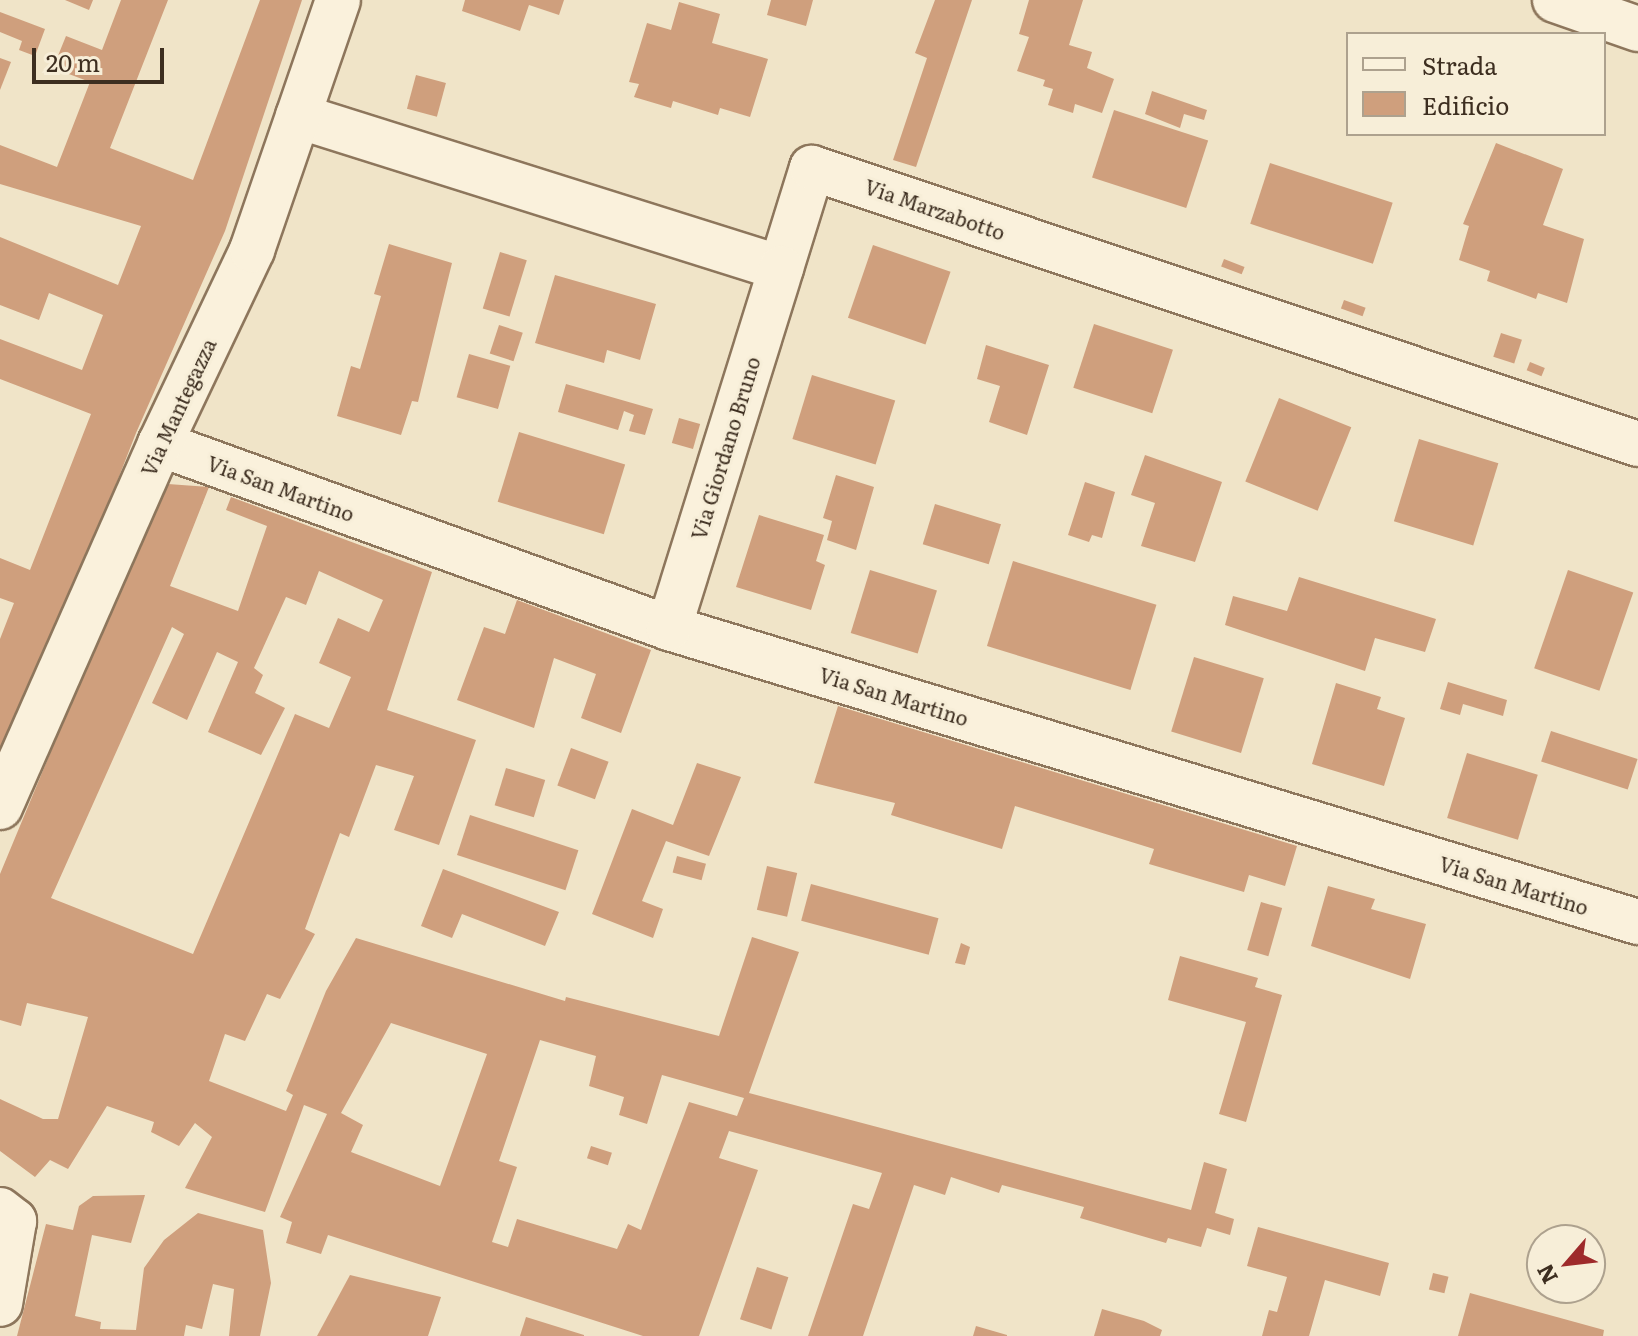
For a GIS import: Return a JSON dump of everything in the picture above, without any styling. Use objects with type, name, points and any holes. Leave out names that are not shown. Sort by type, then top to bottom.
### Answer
[{"type":"street","name":"Via Mantegazza","points":[[0,807],[160,444],[252,250],[338,0]]},
{"type":"street","points":[[1555,0],[1638,29]]},
{"type":"street","points":[[298,116],[781,268]]},
{"type":"street","name":"Via Marzabotto","points":[[781,268],[812,168],[1638,444]]},
{"type":"street","name":"Via Giordano Bruno","points":[[669,628],[781,268]]},
{"type":"street","name":"Via San Martino","points":[[160,444],[669,628],[1638,922]]},
{"type":"street","points":[[0,1210],[14,1221],[0,1304]]},
{"type":"building","points":[[65,0],[93,0],[89,10]]},
{"type":"building","points":[[121,0],[168,0],[110,148],[193,180],[260,0],[302,0],[225,231],[136,433],[0,782],[0,639],[14,603],[0,598],[0,558],[30,570],[91,414],[0,379],[0,339],[82,370],[103,315],[49,293],[39,320],[0,305],[0,237],[118,285],[141,226],[0,184],[0,145],[57,167],[90,82],[53,68],[66,36],[102,50]]},
{"type":"building","points":[[465,0],[564,0],[559,15],[529,5],[520,31],[462,11]]},
{"type":"building","points":[[771,0],[813,0],[806,26],[767,15]]},
{"type":"building","points":[[935,0],[972,0],[916,167],[893,160],[927,58],[915,53]]},
{"type":"building","points":[[1029,0],[1083,0],[1069,45],[1092,52],[1087,68],[1114,79],[1102,113],[1075,104],[1073,113],[1048,105],[1053,89],[1043,86],[1045,80],[1017,71],[1029,37],[1019,34]]},
{"type":"building","points":[[679,2],[720,14],[712,43],[768,59],[750,117],[720,108],[718,115],[673,101],[671,108],[634,97],[639,84],[629,82],[647,23],[671,30]]},
{"type":"building","points":[[0,12],[45,29],[35,56],[19,50],[22,41],[0,32]]},
{"type":"building","points":[[0,58],[11,62],[0,90]]},
{"type":"building","points":[[416,75],[446,83],[437,117],[407,109]]},
{"type":"building","points":[[1152,91],[1207,110],[1204,120],[1184,114],[1180,128],[1145,114]]},
{"type":"building","points":[[1114,110],[1208,141],[1186,208],[1092,178]]},
{"type":"building","points":[[1496,143],[1563,169],[1543,225],[1584,239],[1567,303],[1538,293],[1536,299],[1487,281],[1490,271],[1459,260],[1469,226],[1463,224]]},
{"type":"building","points":[[1270,163],[1393,203],[1373,264],[1250,224]]},
{"type":"building","points":[[389,244],[452,263],[418,402],[412,401],[401,435],[337,416],[351,366],[360,369],[381,296],[374,294]]},
{"type":"building","points":[[873,245],[951,272],[925,345],[848,318]]},
{"type":"building","points":[[500,252],[527,260],[510,317],[483,308]]},
{"type":"building","points":[[1224,259],[1245,267],[1242,274],[1221,266]]},
{"type":"building","points":[[555,275],[656,304],[640,360],[607,350],[604,363],[535,343]]},
{"type":"building","points":[[1344,300],[1366,308],[1363,316],[1341,308]]},
{"type":"building","points":[[1094,324],[1173,350],[1152,413],[1073,388]]},
{"type":"building","points":[[499,325],[523,333],[514,361],[490,354]]},
{"type":"building","points":[[1501,333],[1522,340],[1514,364],[1493,357]]},
{"type":"building","points":[[986,345],[1049,365],[1027,435],[989,422],[1000,386],[977,379]]},
{"type":"building","points":[[469,354],[510,366],[498,409],[457,397]]},
{"type":"building","points":[[1530,362],[1545,368],[1541,376],[1527,370]]},
{"type":"building","points":[[812,375],[895,400],[876,465],[792,439]]},
{"type":"building","points":[[566,384],[653,409],[645,435],[629,431],[634,415],[624,411],[618,430],[558,412]]},
{"type":"building","points":[[1279,398],[1351,427],[1318,511],[1245,481]]},
{"type":"building","points":[[679,418],[700,424],[693,449],[672,443]]},
{"type":"building","points":[[519,432],[625,464],[604,534],[498,502]]},
{"type":"building","points":[[1419,439],[1498,463],[1473,546],[1394,521]]},
{"type":"building","points":[[1145,455],[1222,482],[1195,562],[1141,546],[1155,503],[1131,495]]},
{"type":"building","points":[[836,475],[874,487],[856,550],[827,540],[832,521],[823,518]]},
{"type":"building","points":[[1085,482],[1115,492],[1102,538],[1092,535],[1089,542],[1068,535]]},
{"type":"building","points":[[168,484],[209,487],[170,586],[238,611],[267,526],[226,510],[231,497],[432,572],[387,710],[476,740],[439,845],[394,830],[414,776],[376,765],[349,837],[340,833],[305,929],[315,934],[280,999],[267,994],[245,1041],[225,1034],[209,1081],[286,1111],[293,1095],[286,1091],[326,991],[356,938],[565,1001],[566,997],[719,1036],[752,937],[799,952],[749,1093],[1191,1210],[1204,1162],[1227,1169],[1215,1213],[1234,1219],[1230,1235],[1207,1228],[1201,1247],[1168,1238],[1166,1243],[1080,1218],[1084,1207],[1002,1185],[999,1193],[951,1177],[945,1195],[914,1185],[863,1336],[808,1336],[853,1204],[869,1209],[882,1173],[729,1131],[719,1158],[758,1170],[699,1336],[643,1336],[328,1235],[321,1254],[286,1243],[292,1222],[280,1217],[327,1114],[304,1105],[265,1212],[185,1188],[212,1137],[195,1123],[179,1146],[151,1132],[154,1122],[107,1106],[68,1169],[50,1160],[35,1177],[0,1151],[0,1099],[43,1119],[58,1119],[88,1017],[27,1003],[21,1026],[0,1020],[0,874],[160,489]],"holes":[[[319,571],[383,600],[369,632],[338,618],[319,663],[351,677],[329,728],[295,714],[193,954],[51,898],[172,627],[184,634],[152,703],[187,720],[217,652],[238,662],[208,732],[261,755],[285,708],[255,693],[263,675],[254,668],[286,597],[306,605]],[[391,1023],[487,1054],[440,1186],[351,1152],[363,1125],[341,1113]],[[540,1040],[596,1056],[589,1086],[624,1097],[619,1115],[647,1124],[662,1075],[744,1098],[737,1116],[689,1102],[641,1230],[628,1224],[617,1249],[517,1219],[508,1247],[492,1242],[517,1167],[499,1161]]]},
{"type":"building","points":[[935,504],[1001,524],[989,564],[923,544]]},
{"type":"building","points":[[759,515],[824,535],[816,561],[825,565],[811,610],[736,587]]},
{"type":"building","points":[[1013,561],[1156,605],[1130,690],[987,646]]},
{"type":"building","points":[[870,570],[937,590],[918,654],[851,633]]},
{"type":"building","points":[[1568,570],[1633,592],[1599,691],[1534,668]]},
{"type":"building","points":[[1299,577],[1436,619],[1425,652],[1375,638],[1365,671],[1225,625],[1233,596],[1287,611]]},
{"type":"building","points":[[517,600],[651,650],[621,733],[581,718],[596,674],[554,658],[534,728],[457,700],[484,627],[505,634]]},
{"type":"building","points":[[1194,657],[1264,678],[1241,753],[1171,732]]},
{"type":"building","points":[[1448,682],[1507,700],[1503,716],[1463,704],[1460,715],[1440,709]]},
{"type":"building","points":[[1336,683],[1381,697],[1377,709],[1405,718],[1384,786],[1312,764]]},
{"type":"building","points":[[838,706],[1297,846],[1285,886],[1249,875],[1244,892],[1149,864],[1154,849],[1015,806],[1002,849],[891,815],[895,803],[814,783]]},
{"type":"building","points":[[1551,731],[1638,759],[1628,790],[1541,761]]},
{"type":"building","points":[[571,748],[609,762],[595,799],[557,786]]},
{"type":"building","points":[[1467,753],[1538,775],[1518,840],[1447,818]]},
{"type":"building","points":[[697,763],[741,777],[709,856],[666,841],[642,901],[663,909],[653,938],[592,914],[632,809],[673,825]]},
{"type":"building","points":[[506,768],[545,780],[534,817],[495,805]]},
{"type":"building","points":[[470,815],[578,850],[565,890],[457,855]]},
{"type":"building","points":[[677,856],[706,864],[702,880],[673,872]]},
{"type":"building","points":[[767,866],[797,873],[787,917],[757,910]]},
{"type":"building","points":[[443,869],[559,912],[545,946],[462,914],[452,938],[421,926]]},
{"type":"building","points":[[811,884],[939,918],[929,955],[801,921]]},
{"type":"building","points":[[1328,886],[1375,899],[1371,909],[1426,924],[1410,979],[1311,946]]},
{"type":"building","points":[[1261,902],[1282,908],[1268,956],[1247,950]]},
{"type":"building","points":[[961,943],[970,947],[965,965],[955,963]]},
{"type":"building","points":[[1180,956],[1258,978],[1255,987],[1282,995],[1246,1122],[1219,1114],[1246,1022],[1168,1000]]},
{"type":"building","points":[[591,1146],[612,1153],[608,1165],[587,1158]]},
{"type":"building","points":[[145,1195],[131,1243],[92,1235],[75,1316],[101,1322],[100,1329],[136,1330],[144,1268],[164,1240],[198,1213],[263,1230],[271,1283],[260,1336],[229,1336],[234,1289],[213,1284],[202,1329],[186,1325],[184,1336],[17,1336],[46,1224],[73,1230],[79,1206],[93,1196]]},
{"type":"building","points":[[1258,1227],[1389,1263],[1380,1296],[1325,1280],[1309,1336],[1262,1336],[1269,1310],[1277,1312],[1287,1277],[1247,1266]]},
{"type":"building","points":[[757,1267],[788,1277],[771,1330],[740,1319]]},
{"type":"building","points":[[1433,1273],[1449,1277],[1444,1293],[1429,1289]]},
{"type":"building","points":[[350,1275],[441,1297],[428,1336],[317,1336]]},
{"type":"building","points":[[1470,1293],[1604,1330],[1603,1336],[1458,1336]]},
{"type":"building","points":[[1102,1309],[1144,1321],[1162,1330],[1160,1336],[1094,1336]]},
{"type":"building","points":[[526,1317],[584,1335],[584,1336],[520,1336]]},
{"type":"building","points":[[976,1326],[1007,1335],[1007,1336],[973,1336]]}]
